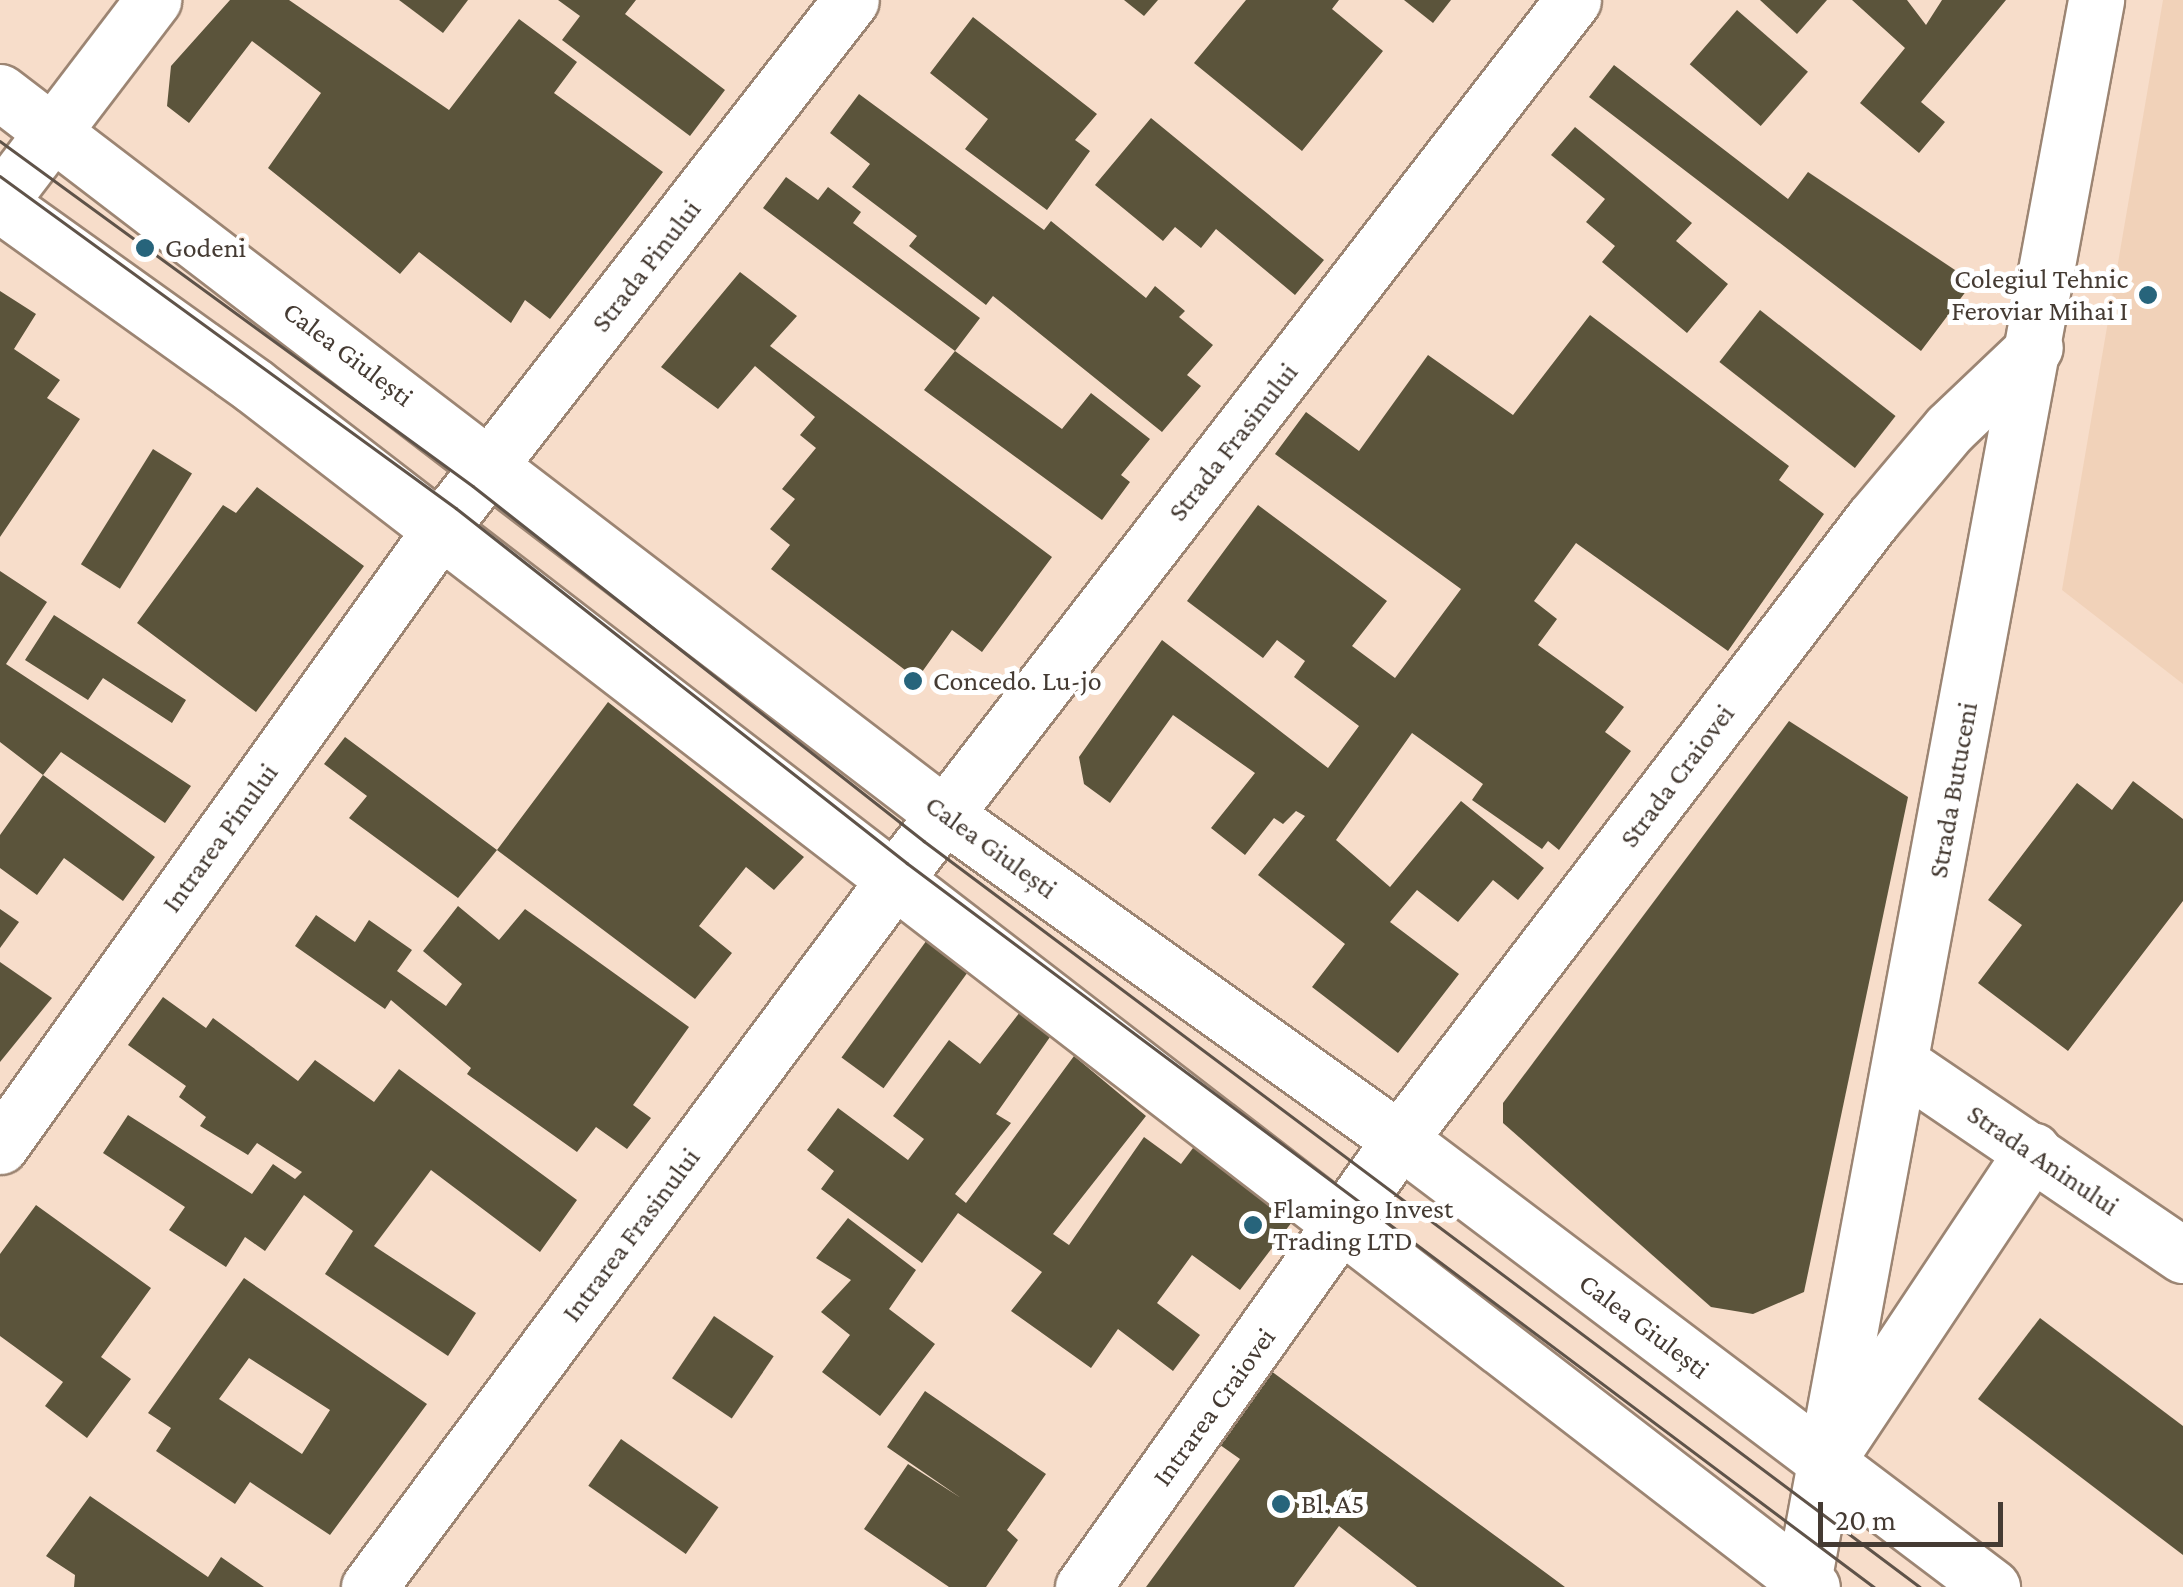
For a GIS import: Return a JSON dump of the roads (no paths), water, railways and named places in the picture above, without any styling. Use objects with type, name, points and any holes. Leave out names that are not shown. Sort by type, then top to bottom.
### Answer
[{"type":"street","points":[[153,0],[0,202],[440,531],[892,884],[1345,1226],[1806,1585]]},
{"type":"street","name":"Strada Pinului","points":[[440,531],[851,0]]},
{"type":"street","name":"Strada Frasinului","points":[[892,884],[1573,0]]},
{"type":"street","name":"Strada Butuceni","points":[[1806,1585],[2096,0]]},
{"type":"street","name":"Calea Giulești","points":[[0,92],[492,462],[945,815],[1400,1140],[1992,1587]]},
{"type":"street","name":"Strada Craiovei","points":[[1345,1226],[1400,1140],[1873,520],[2034,347]]},
{"type":"street","name":"Intrarea Pinului","points":[[0,1146],[440,531]]},
{"type":"street","name":"Intrarea Frasinului","points":[[369,1587],[892,884]]},
{"type":"street","name":"Strada Aninului","points":[[1903,1066],[2183,1254]]},
{"type":"street","points":[[1826,1462],[2033,1150]]},
{"type":"street","name":"Intrarea Craiovei","points":[[1083,1587],[1345,1226]]},
{"type":"tram line","points":[[0,141],[473,486],[924,841],[1920,1587]]},
{"type":"tram line","points":[[0,176],[456,508],[907,863],[1874,1587]]},
{"type":"place","name":"Godeni","points":[[145,248]]},
{"type":"place","name":"Colegiul Tehnic Feroviar Mihai I","points":[[2148,295]]},
{"type":"place","name":"Concedo. Lu-jo","points":[[913,681]]},
{"type":"place","name":"Flamingo Invest Trading LTD","points":[[1253,1225]]},
{"type":"place","name":"Bl. A5","points":[[1281,1504]]}]
